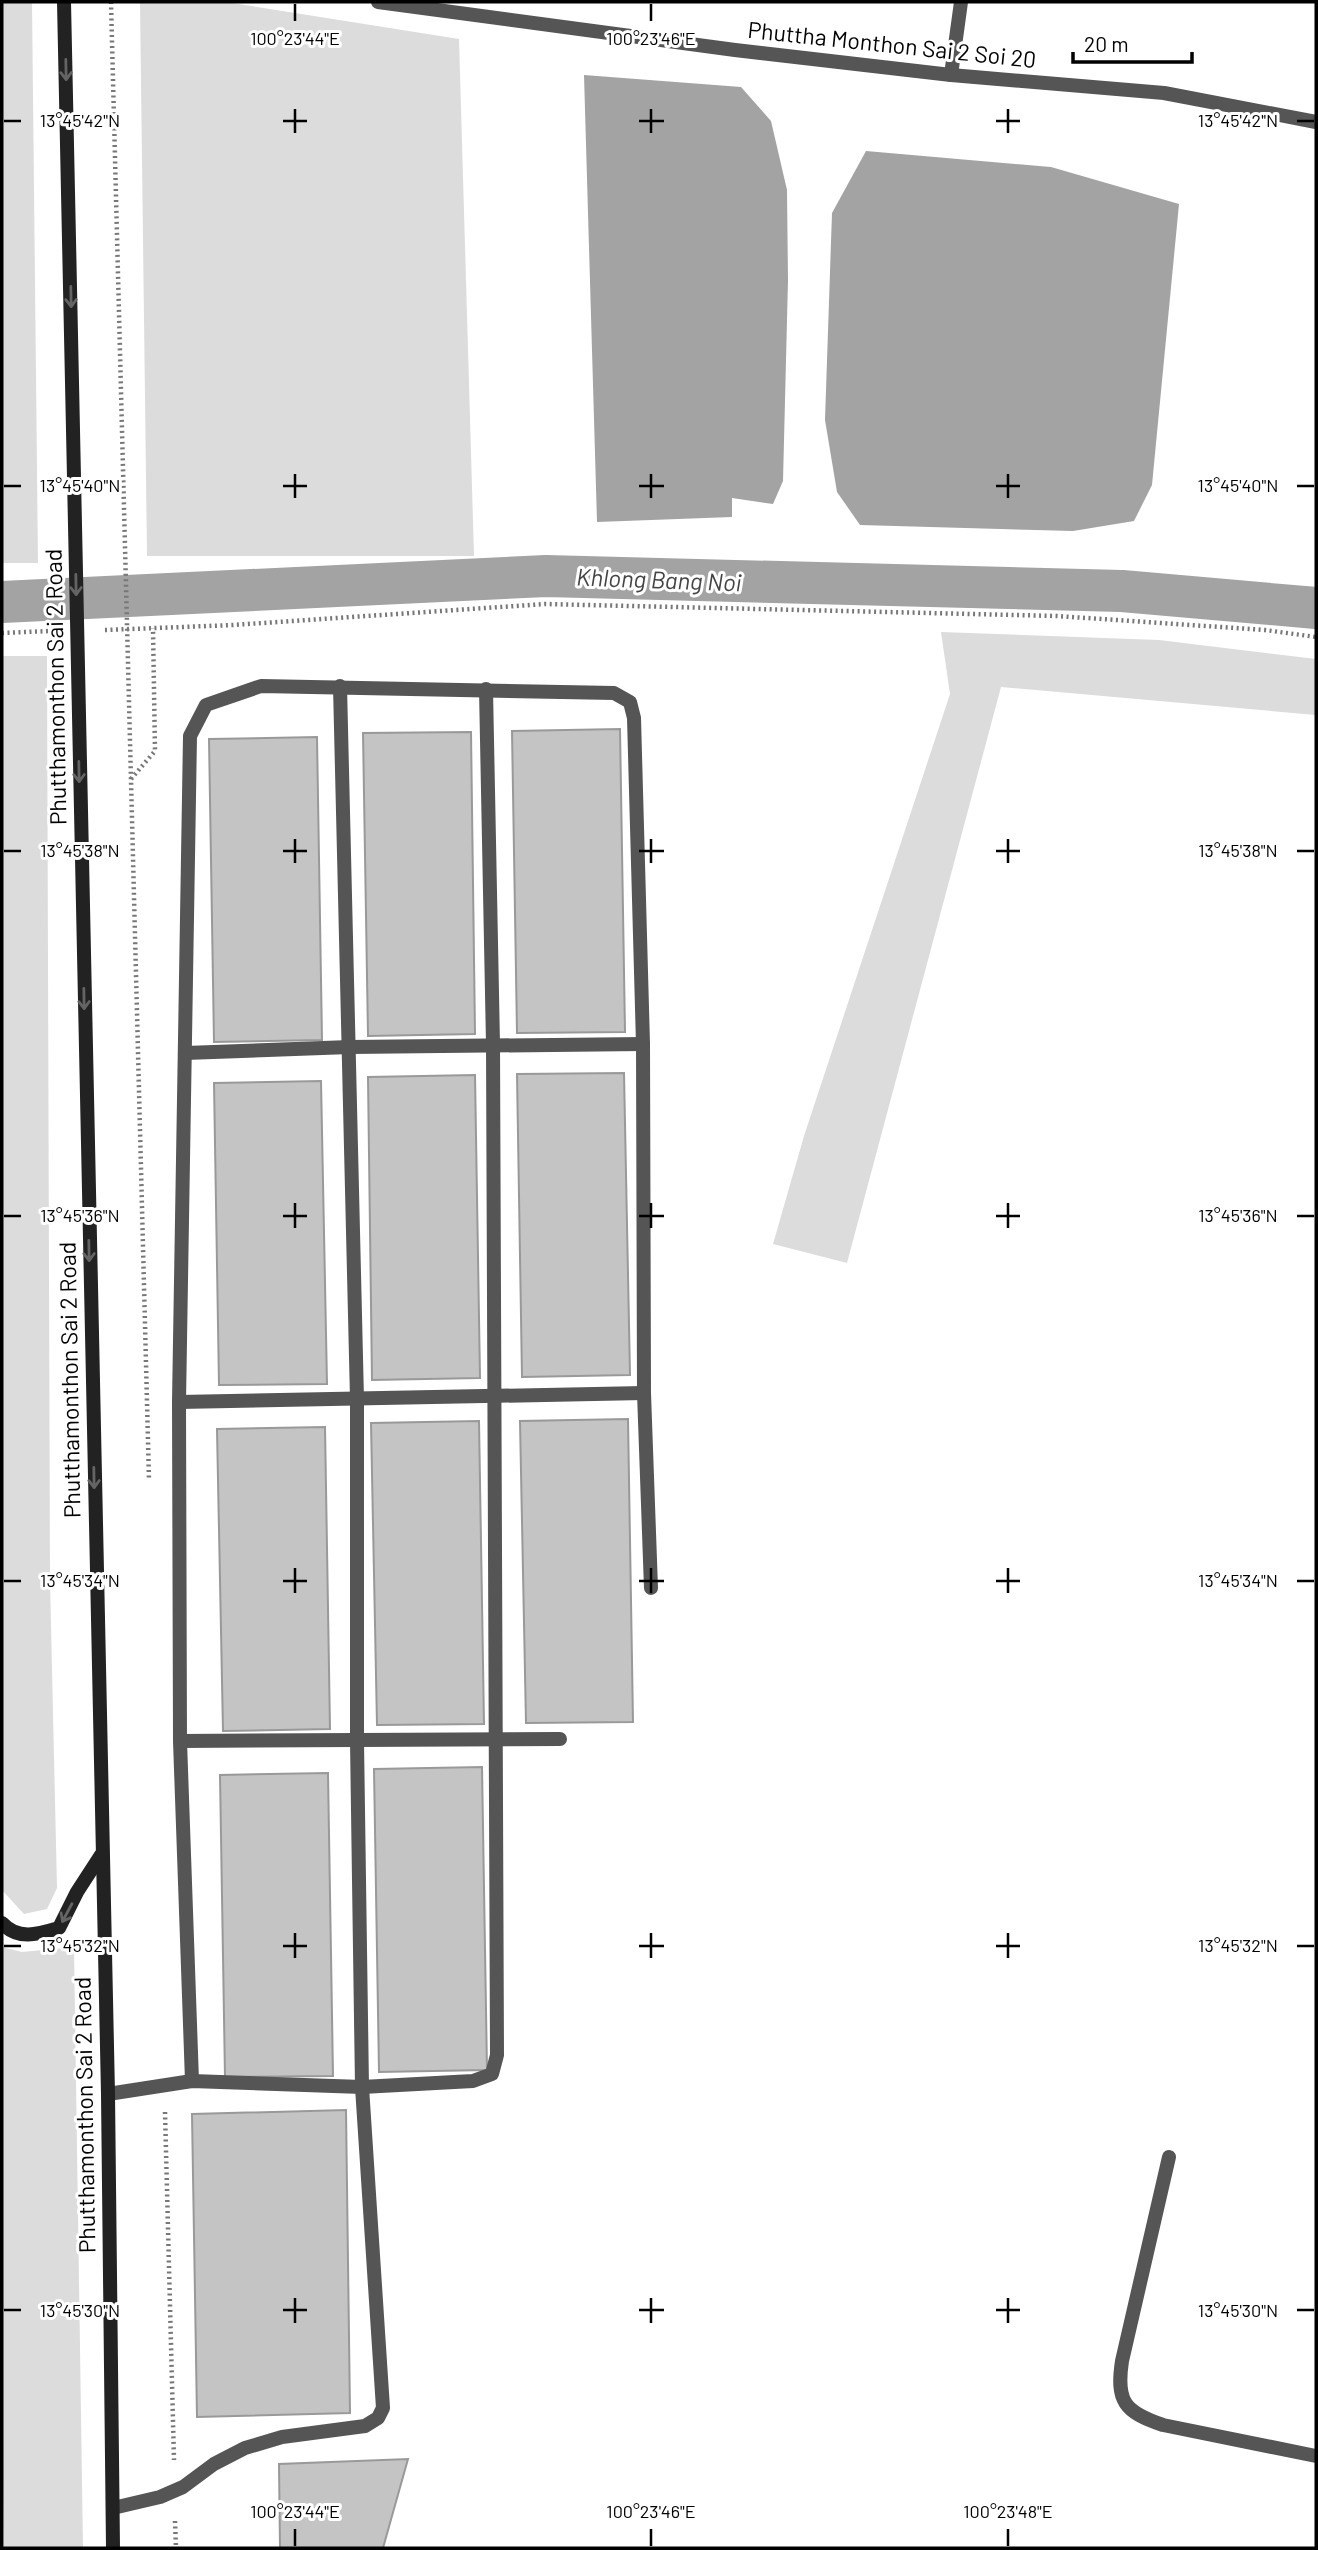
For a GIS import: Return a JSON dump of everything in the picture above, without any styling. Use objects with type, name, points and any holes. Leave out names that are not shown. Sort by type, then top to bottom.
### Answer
[{"type":"main road","name":"Phutthamonthon Sai 2 Road","points":[[64,2],[108,2094],[113,2548]]},
{"type":"main road","points":[[2,1923],[9,1932],[32,1936],[59,1928],[77,1892],[102,1854]]},
{"type":"street","name":"Phuttha Monthon Sai 2 Soi 20","points":[[379,2],[735,50],[951,75],[1164,93],[1316,122]]},
{"type":"street","points":[[951,75],[961,2]]},
{"type":"street","points":[[192,2081],[180,1741],[179,1402],[190,736],[206,705],[261,686],[614,693],[630,702],[634,718],[643,1044],[644,1393],[651,1587]]},
{"type":"street","points":[[113,2508],[160,2497],[183,2487],[214,2464],[245,2448],[282,2438],[365,2426],[378,2418],[383,2408],[362,2087],[357,1741],[357,1399],[340,686]]},
{"type":"street","points":[[108,2094],[192,2081],[362,2087],[473,2081],[492,2074],[497,2055],[496,1396],[494,1044],[486,689]]},
{"type":"street","points":[[185,1053],[494,1044],[643,1044]]},
{"type":"street","points":[[179,1402],[644,1393]]},
{"type":"street","points":[[180,1741],[560,1739]]},
{"type":"street","points":[[1169,2157],[1122,2361],[1119,2383],[1125,2403],[1139,2417],[1163,2425],[1316,2456]]},
{"type":"path","points":[[111,2],[129,710]]},
{"type":"path","points":[[98,630],[233,625],[545,604],[1057,616],[1316,637]]},
{"type":"path","points":[[131,780],[155,751],[153,628]]},
{"type":"path","points":[[2,633],[57,631]]},
{"type":"shaded area","points":[[2,2],[32,2],[38,563],[2,563]]},
{"type":"shaded area","points":[[140,2],[226,2],[459,39],[474,556],[147,556]]},
{"type":"shaded area","points":[[584,75],[741,87],[771,121],[787,190],[788,280],[783,481],[773,504],[732,498],[732,517],[597,522]]},
{"type":"shaded area","points":[[866,151],[1051,167],[1179,204],[1152,485],[1134,521],[1073,531],[860,525],[837,492],[825,420],[832,213]]},
{"type":"shaded area","points":[[941,632],[1159,640],[1316,659],[1316,715],[1001,687],[847,1263],[773,1244],[804,1136],[950,694]]},
{"type":"shaded area","points":[[2,656],[47,656],[50,1582],[57,1888],[47,1909],[24,1914],[2,1890]]},
{"type":"shaded area","points":[[2,1947],[22,1952],[74,1947],[83,2548],[4,2548]]},
{"type":"building","points":[[620,729],[625,1032],[517,1033],[512,731]]},
{"type":"building","points":[[471,732],[475,1034],[368,1036],[363,733]]},
{"type":"building","points":[[317,737],[322,1040],[214,1042],[209,739]]},
{"type":"building","points":[[624,1073],[630,1375],[522,1377],[517,1074]]},
{"type":"building","points":[[475,1075],[480,1378],[372,1380],[368,1077]]},
{"type":"building","points":[[321,1081],[327,1384],[219,1385],[214,1083]]},
{"type":"building","points":[[628,1419],[633,1722],[526,1723],[520,1421]]},
{"type":"building","points":[[479,1421],[484,1724],[377,1725],[371,1423]]},
{"type":"building","points":[[325,1427],[330,1729],[223,1731],[217,1429]]},
{"type":"building","points":[[482,1767],[487,2070],[379,2072],[374,1769]]},
{"type":"building","points":[[328,1773],[333,2076],[225,2077],[220,1775]]},
{"type":"building","points":[[346,2110],[350,2413],[197,2417],[192,2114]]},
{"type":"building","points":[[408,2459],[383,2548],[280,2548],[279,2464]]},
{"type":"waterway","name":"Khlong Bang Noi","points":[[2,602],[546,576],[1122,591],[1316,608]]}]
